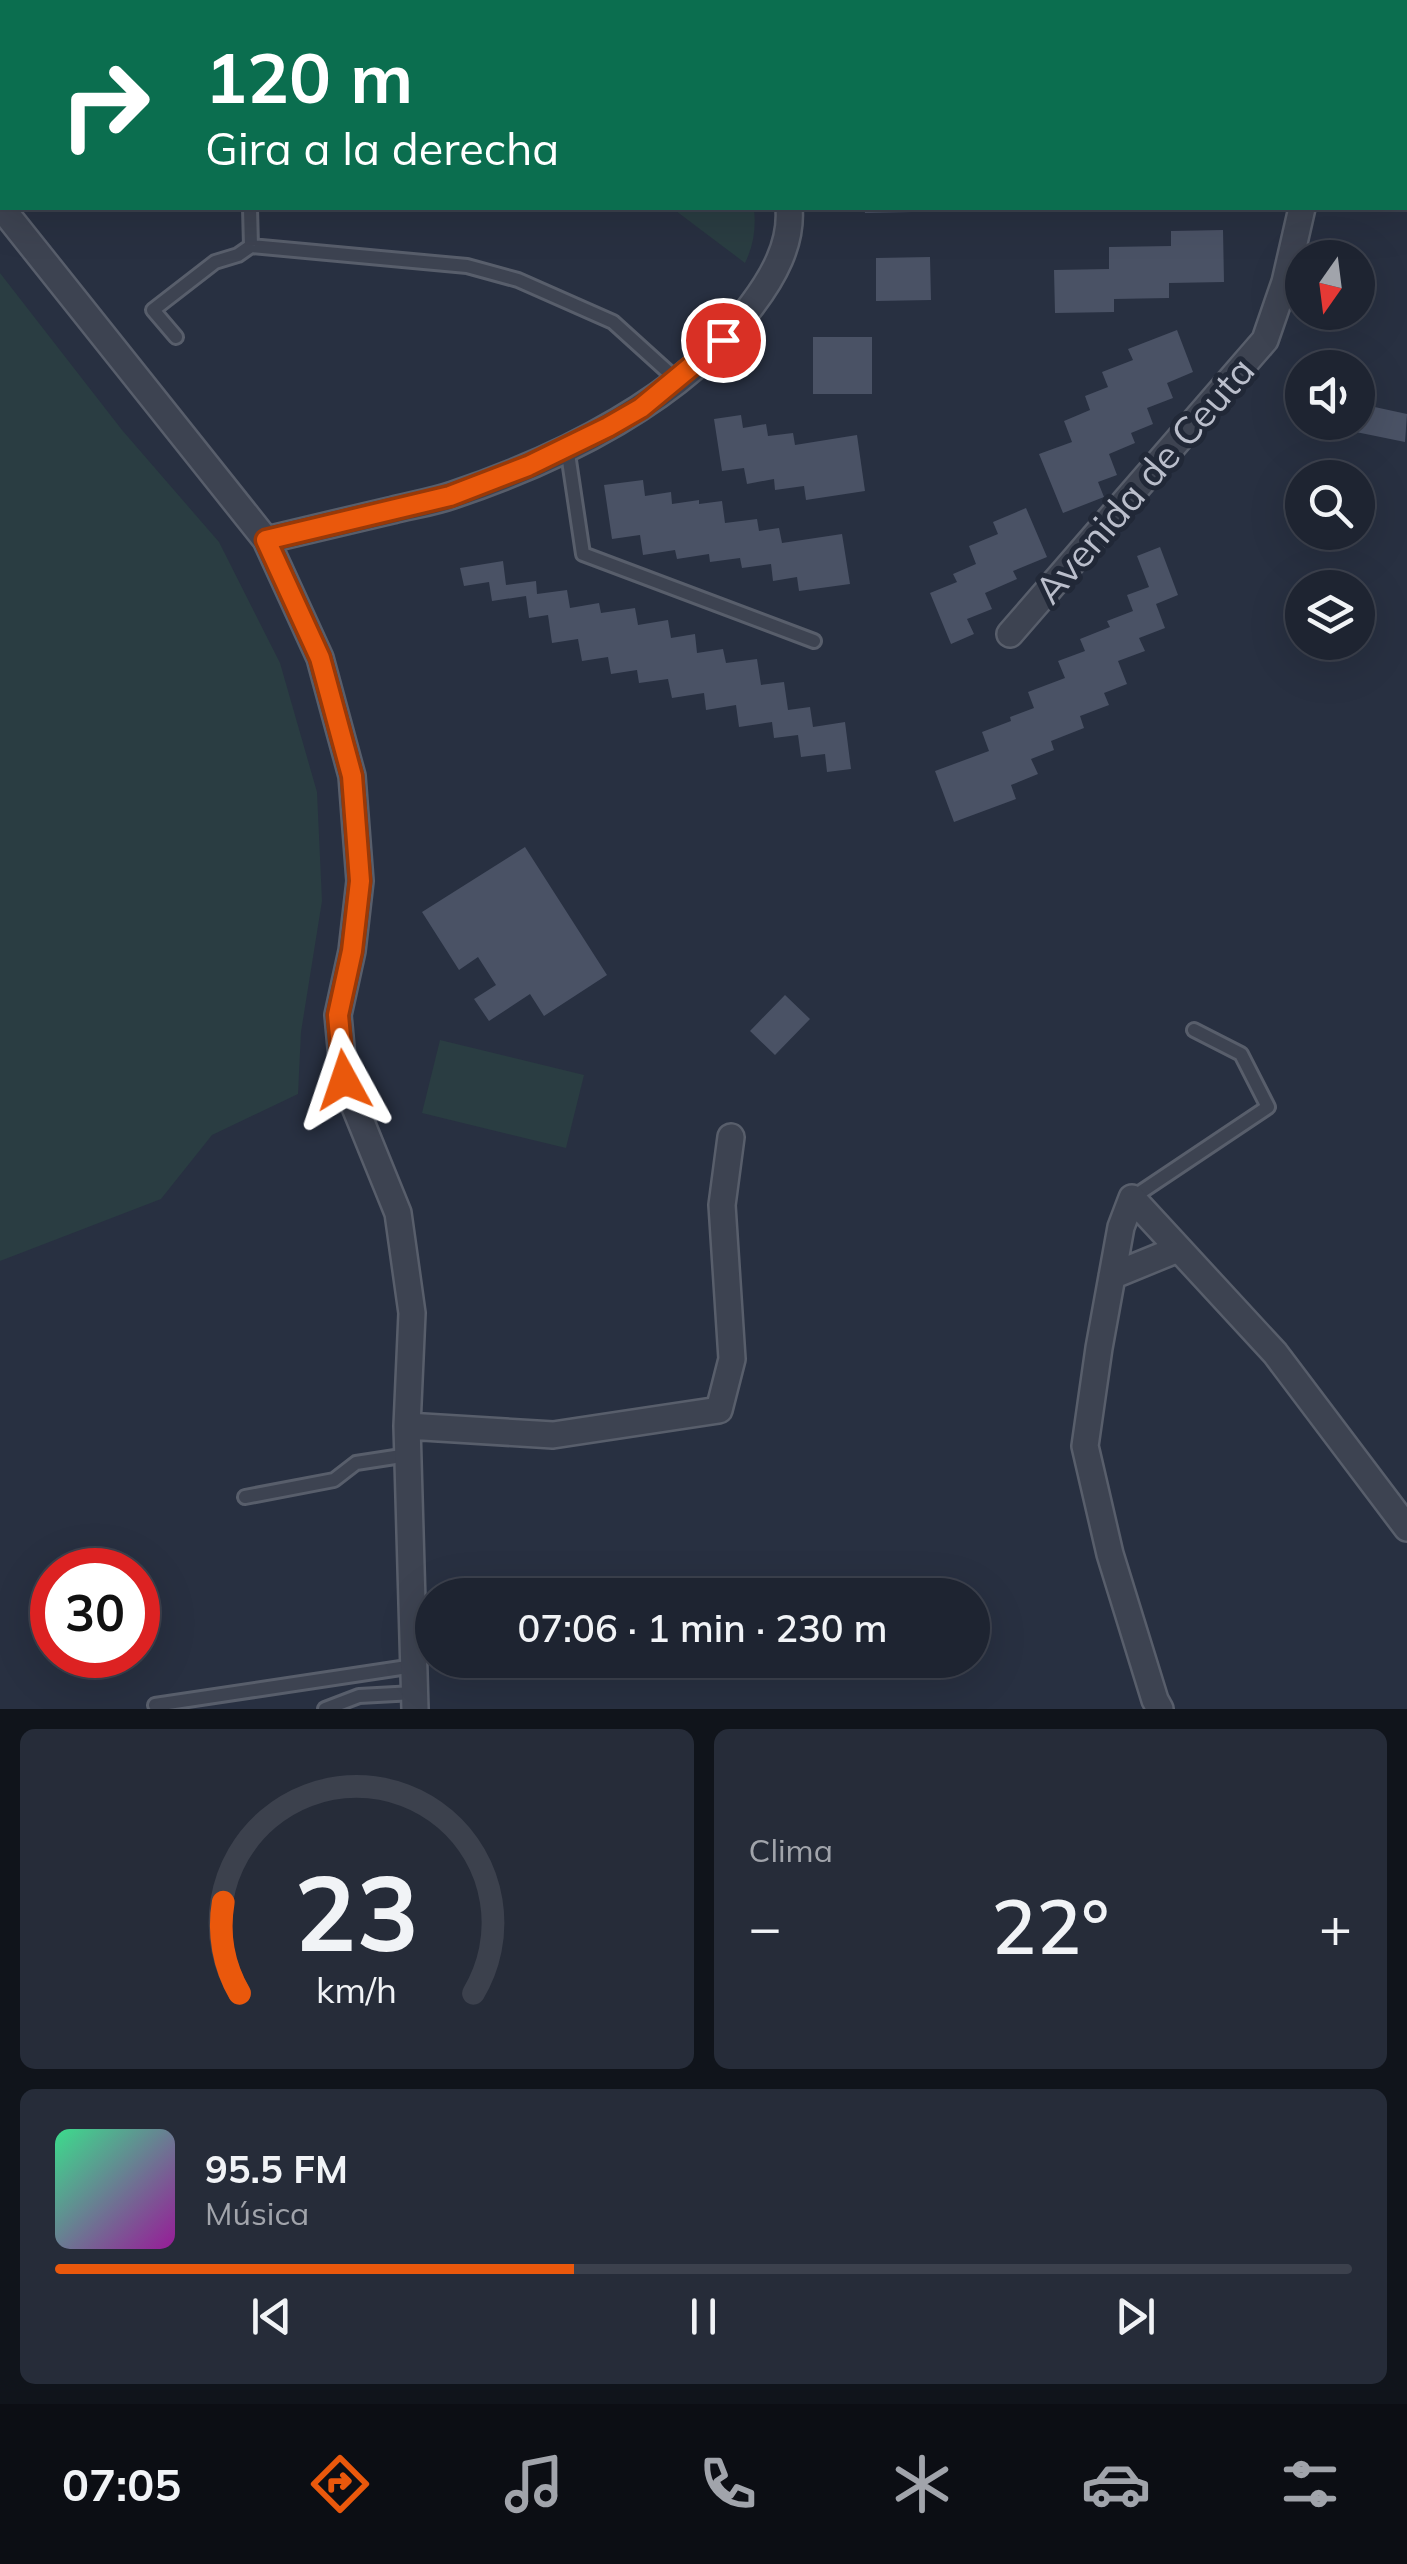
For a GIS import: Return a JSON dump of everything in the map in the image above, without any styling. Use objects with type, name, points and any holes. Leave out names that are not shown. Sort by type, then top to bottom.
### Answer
[{"type":"street","points":[[3,210],[266,540],[320,658],[352,776],[360,881],[352,951],[338,1015],[344,1080],[398,1213],[412,1313],[407,1426],[415,1701]]},
{"type":"street","points":[[266,540],[450,496],[528,466],[641,408],[723,340],[769,282],[785,247],[789,210]]},
{"type":"street","name":"Avenida de Ceuta","points":[[1010,634],[1266,340],[1286,282],[1302,210]]},
{"type":"street","points":[[407,1426],[553,1435],[719,1410],[732,1359],[722,1205],[731,1136]]},
{"type":"street","points":[[1160,1709],[1110,1554],[1085,1446],[1121,1226],[1132,1198],[1274,1352],[1407,1528]]},
{"type":"street","points":[[1112,1276],[1178,1249]]},
{"type":"lane","points":[[250,210],[251,246]]},
{"type":"lane","points":[[176,337],[154,310],[216,262],[251,246],[467,266],[518,280],[613,322],[676,380]]},
{"type":"lane","points":[[568,447],[583,554],[814,641]]},
{"type":"lane","points":[[1132,1198],[1268,1107],[1241,1054],[1194,1030]]},
{"type":"lane","points":[[245,1497],[334,1480],[356,1464],[408,1455]]},
{"type":"lane","points":[[155,1705],[414,1666]]},
{"type":"lane","points":[[325,1708],[359,1696],[415,1701]]},
{"type":"green space","points":[[675,210],[754,210],[754,236],[745,263]]},
{"type":"green space","points":[[0,273],[122,430],[219,542],[280,663],[317,792],[322,901],[301,1032],[298,1094],[212,1135],[161,1199],[0,1261]]},
{"type":"green space","points":[[440,1040],[584,1075],[566,1148],[422,1113]]},
{"type":"building","points":[[864,210],[960,210],[960,211]]},
{"type":"building","points":[[1223,230],[1224,282],[1169,283],[1169,298],[1114,299],[1114,312],[1055,313],[1054,270],[1109,269],[1109,247],[1171,246],[1171,231]]},
{"type":"building","points":[[930,257],[931,300],[876,301],[876,258]]},
{"type":"building","points":[[1177,330],[1193,372],[1167,383],[1173,398],[1147,408],[1153,424],[1131,433],[1135,443],[1109,454],[1117,475],[1098,482],[1104,497],[1063,513],[1039,454],[1072,442],[1064,421],[1090,410],[1085,396],[1108,387],[1102,372],[1133,360],[1128,349]]},
{"type":"building","points":[[813,337],[872,337],[872,394],[813,394]]},
{"type":"building","points":[[1375,407],[1407,414],[1405,442],[1375,436]]},
{"type":"building","points":[[741,415],[743,428],[766,424],[768,436],[793,433],[795,445],[857,435],[865,491],[806,500],[804,486],[775,490],[774,479],[747,484],[744,468],[722,471],[714,419]]},
{"type":"building","points":[[643,480],[645,496],[671,492],[672,504],[722,501],[725,523],[757,519],[759,531],[779,528],[782,543],[842,534],[850,584],[799,591],[797,577],[773,581],[771,564],[742,568],[740,558],[710,562],[709,554],[677,559],[675,550],[643,555],[640,535],[612,539],[604,485]]},
{"type":"building","points":[[1026,508],[1047,557],[1013,571],[1017,579],[985,593],[992,609],[967,619],[974,634],[951,644],[930,593],[957,582],[953,574],[976,564],[969,546],[998,534],[993,522]]},
{"type":"building","points":[[1160,547],[1178,595],[1156,604],[1165,628],[1139,638],[1145,651],[1118,661],[1127,684],[1104,693],[1109,705],[1080,716],[1084,728],[1051,741],[1054,750],[1031,759],[1038,774],[1011,785],[1016,799],[954,822],[935,771],[989,751],[982,732],[1034,708],[1028,692],[1065,678],[1058,661],[1085,651],[1080,639],[1110,627],[1107,621],[1133,611],[1127,595],[1149,587],[1137,556]]},
{"type":"building","points":[[503,561],[506,585],[536,581],[537,594],[567,590],[570,608],[599,603],[601,613],[635,608],[638,625],[668,620],[671,638],[695,634],[697,653],[723,649],[726,663],[757,659],[761,685],[784,682],[788,710],[810,707],[813,727],[845,722],[851,769],[827,772],[825,754],[801,757],[798,735],[774,738],[772,722],[739,727],[736,705],[706,710],[704,693],[672,698],[668,679],[639,683],[637,670],[611,674],[608,657],[582,661],[578,639],[552,643],[548,615],[529,618],[526,596],[492,601],[489,582],[464,586],[460,568]]},
{"type":"building","points":[[525,847],[607,975],[544,1016],[530,994],[489,1021],[474,999],[496,985],[478,957],[459,970],[422,912]]},
{"type":"building","points":[[785,995],[810,1019],[775,1055],[750,1031]]},
{"type":"route","points":[[344,1080],[338,1015],[352,951],[360,881],[352,776],[320,658],[266,540],[450,496],[528,466],[641,408],[723,340]]}]
